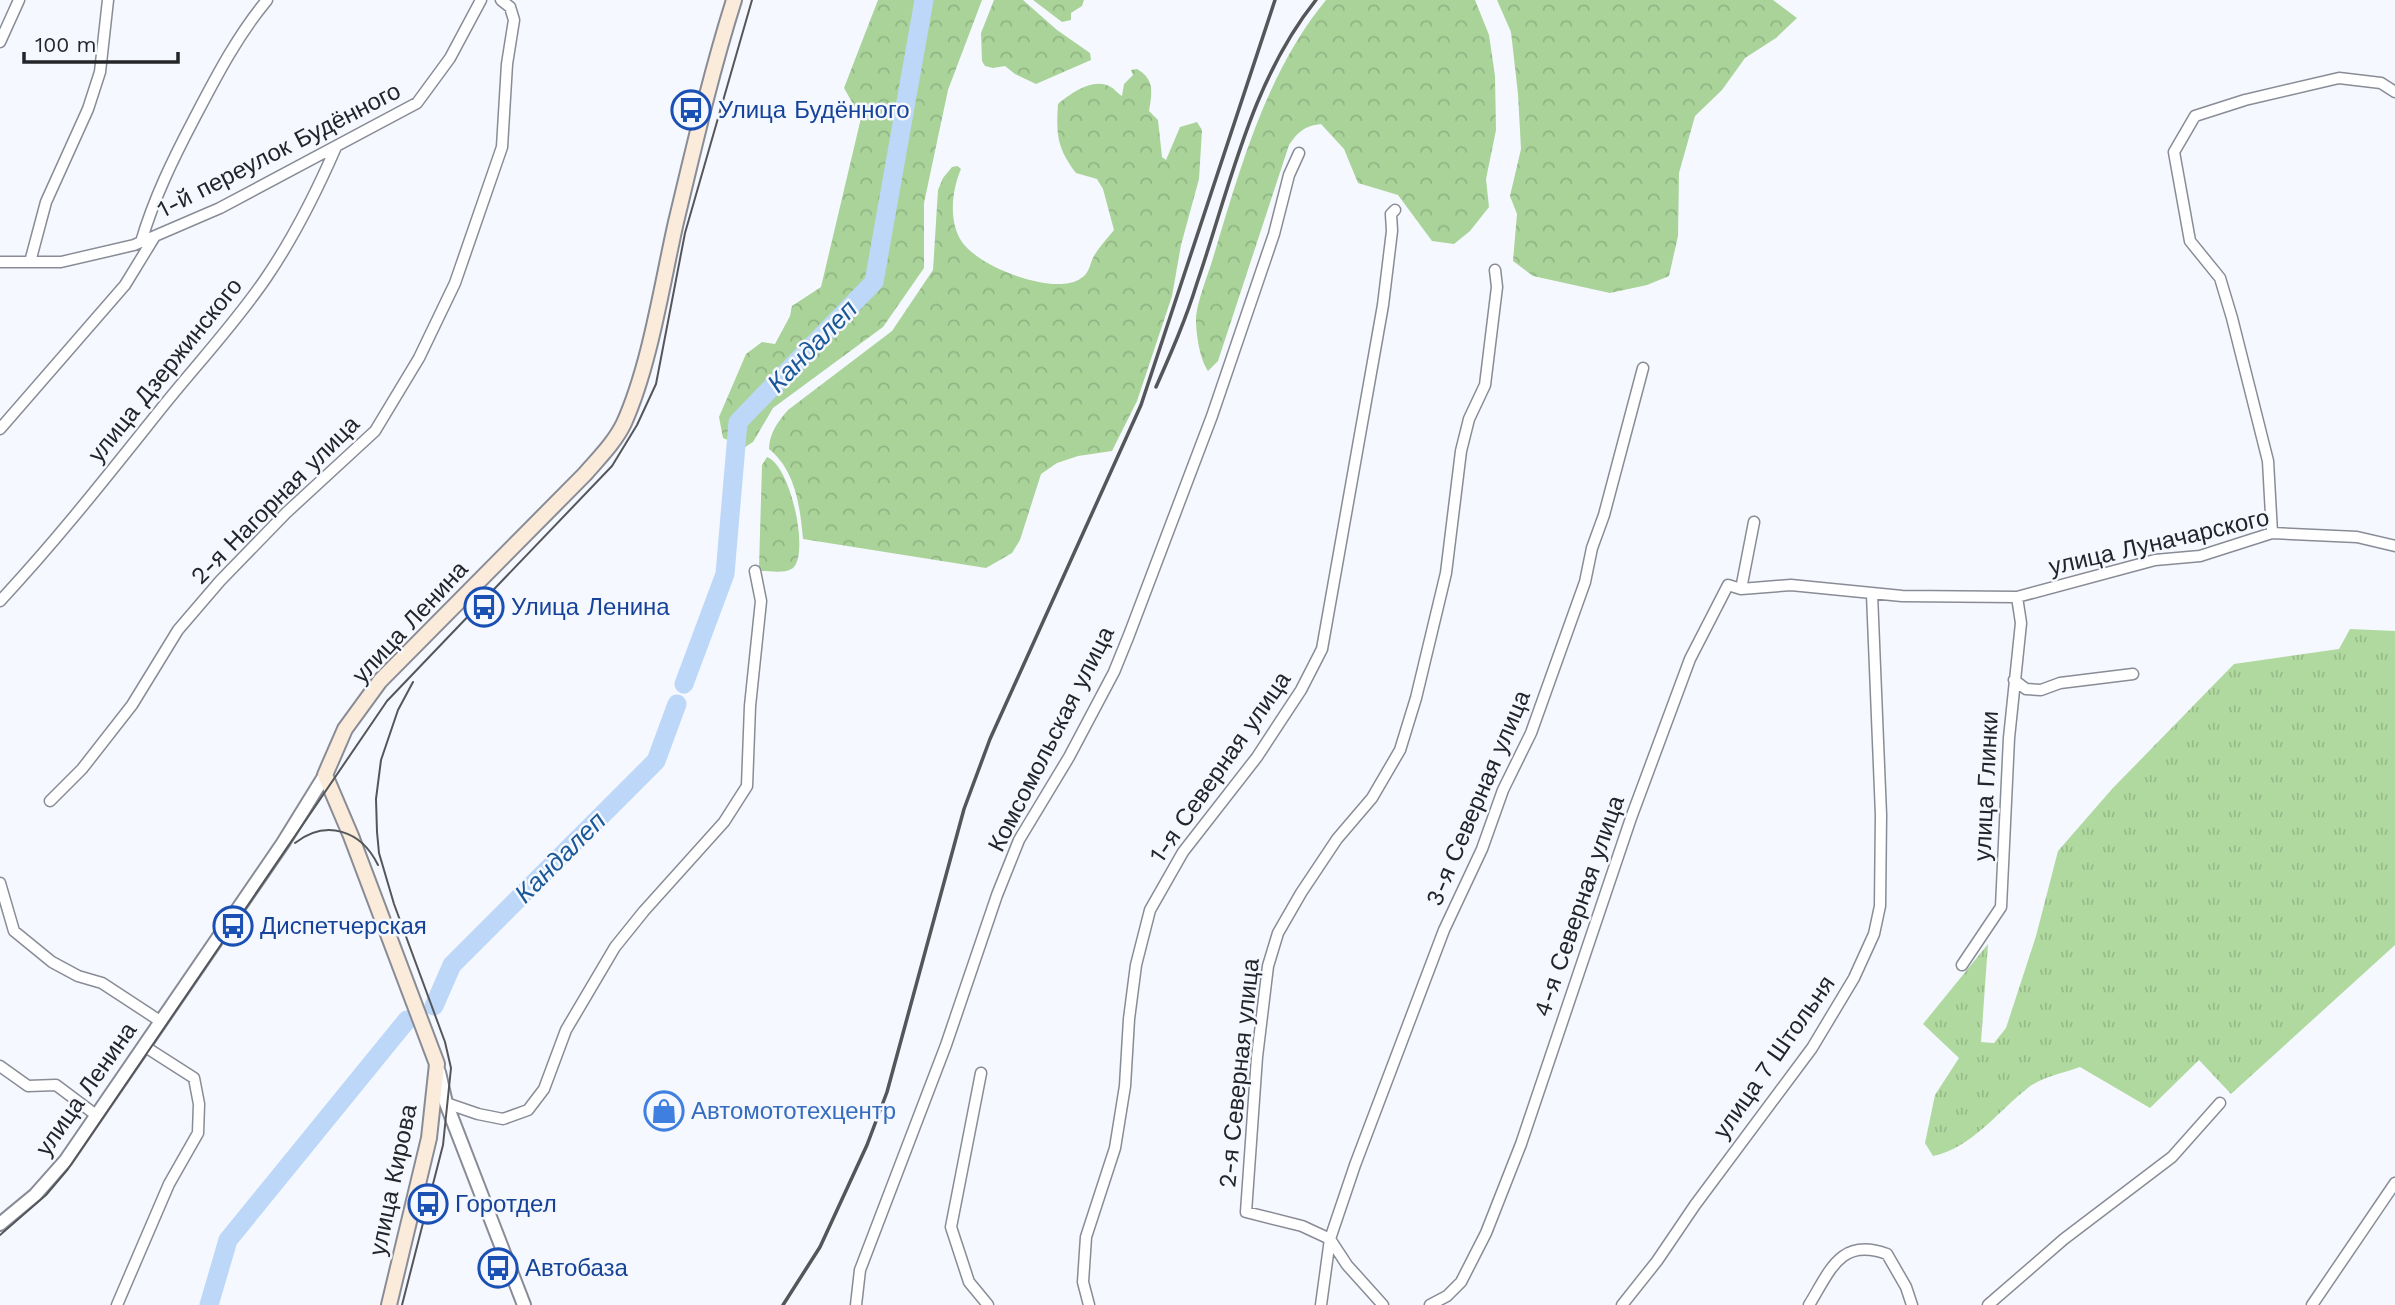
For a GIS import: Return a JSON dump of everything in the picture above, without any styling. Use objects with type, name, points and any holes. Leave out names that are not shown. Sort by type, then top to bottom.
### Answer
[{"type":"main road","name":"улица Ленина","points":[[325,775],[345,729],[380,681],[585,474],[606,450],[623,424],[649,342],[708,88],[734,0]]},
{"type":"main road","name":"улица Кирова","points":[[325,775],[356,849],[437,1064],[429,1138],[389,1305]]},
{"type":"street","points":[[0,42],[19,0]]},
{"type":"street","points":[[30,262],[46,202],[88,109],[100,72],[108,0]]},
{"type":"street","points":[[141,242],[152,204],[221,66],[267,0]]},
{"type":"street","name":"1-й переулок Будённого","points":[[0,262],[61,262],[141,242],[220,208],[417,103],[450,58],[481,0]]},
{"type":"street","name":"2-я Нагорная улица","points":[[50,801],[82,769],[115,727],[178,630],[220,581],[286,513],[375,431],[419,358],[455,283],[502,147],[507,64],[514,20],[510,7],[501,0]]},
{"type":"street","points":[[2272,533],[2268,461],[2232,318],[2220,278],[2190,241],[2174,152],[2195,116],[2245,100],[2339,78],[2381,83],[2395,92]]},
{"type":"street","name":"улица Дзержинского","points":[[0,601],[77,513],[220,339],[266,278],[297,229],[336,147]]},
{"type":"street","name":"Комсомольская улица","points":[[856,1305],[860,1270],[946,1045],[1002,884],[1019,840],[1069,757],[1119,660],[1212,416],[1274,234],[1289,175],[1299,153]]},
{"type":"street","name":"1-я Северная улица","points":[[1089,1305],[1083,1282],[1086,1237],[1115,1148],[1125,1086],[1136,965],[1150,910],[1183,852],[1257,757],[1301,690],[1322,649],[1382,305],[1392,231],[1391,214],[1395,210]]},
{"type":"street","points":[[0,429],[125,285],[155,236]]},
{"type":"street","name":"2-я Северная улица","points":[[1330,1239],[1301,1226],[1246,1212],[1257,1057],[1268,966],[1278,933],[1301,893],[1337,839],[1372,798],[1401,750],[1446,573],[1461,451],[1469,419],[1485,385],[1497,287],[1495,270]]},
{"type":"street","name":"3-я Северная улица","points":[[1321,1305],[1330,1239],[1355,1165],[1444,930],[1482,849],[1503,790],[1531,733],[1585,582],[1592,548],[1604,515],[1643,368]]},
{"type":"street","points":[[1754,522],[1741,589],[1791,585],[1902,597],[2017,597]]},
{"type":"street","name":"улица Луначарского","points":[[2017,597],[2155,560],[2200,556],[2272,533],[2357,537],[2395,546]]},
{"type":"street","points":[[446,1103],[503,1119],[528,1110],[544,1089],[566,1030],[615,947],[724,822],[747,786],[750,706],[761,601],[755,571]]},
{"type":"street","name":"4-я Северная улица","points":[[1430,1305],[1447,1296],[1461,1282],[1486,1233],[1521,1144],[1631,818],[1690,659],[1728,585],[1741,589]]},
{"type":"street","name":"улица 7 Штольня","points":[[1622,1305],[1812,1048],[1854,978],[1874,934],[1880,906],[1881,816],[1872,594]]},
{"type":"street","name":"улица Глинки","points":[[1962,965],[2001,907],[2009,738],[2021,623],[2017,597]]},
{"type":"street","points":[[2014,680],[2026,689],[2041,690],[2060,683],[2133,674]]},
{"type":"street","name":"улица Ленина","points":[[0,1224],[51,1178],[283,843],[325,775]]},
{"type":"street","points":[[0,883],[14,931],[52,962],[78,976],[102,983],[160,1021]]},
{"type":"street","points":[[117,1305],[169,1184],[198,1133],[199,1104],[194,1078],[144,1046]]},
{"type":"street","name":"улица Кирова","points":[[437,1064],[446,1103],[524,1305]]},
{"type":"street","points":[[0,1066],[28,1086],[56,1085],[96,1115]]},
{"type":"street","points":[[981,1073],[950,1227],[969,1282],[988,1305]]},
{"type":"street","points":[[1988,1305],[2064,1239],[2172,1157],[2220,1103]]},
{"type":"street","points":[[2312,1305],[2395,1183]]},
{"type":"street","points":[[1330,1239],[1347,1265],[1383,1305]]},
{"type":"street","points":[[1809,1305],[1829,1269],[1850,1251],[1870,1248],[1887,1254],[1906,1287],[1912,1305]]},
{"type":"green space","points":[[878,0],[982,0],[948,90],[924,203],[924,268],[883,327],[773,408],[753,442],[745,447],[723,438],[719,417],[746,354],[762,342],[775,344],[790,316],[792,306],[821,287],[861,118],[844,88]]},
{"type":"green space","points":[[994,0],[1023,0],[1057,30],[1090,53],[1091,60],[1036,84],[1005,66],[985,66],[982,61],[981,33]]},
{"type":"green space","points":[[1033,0],[1084,0],[1082,6],[1071,13],[1071,20],[1062,22]]},
{"type":"green space","points":[[1326,0],[1475,0],[1489,35],[1495,76],[1496,130],[1486,179],[1489,207],[1470,231],[1454,244],[1432,241],[1398,195],[1358,183],[1344,149],[1321,124],[1306,128],[1289,145],[1218,361],[1208,371],[1199,347],[1197,313],[1234,190],[1271,90],[1305,28]]},
{"type":"green space","points":[[1497,0],[1773,0],[1797,18],[1776,38],[1745,58],[1722,90],[1695,116],[1679,173],[1678,236],[1669,276],[1647,285],[1610,293],[1533,276],[1513,261],[1517,214],[1510,196],[1521,149],[1518,94],[1511,32]]},
{"type":"green space","points":[[1137,69],[1149,82],[1149,111],[1158,120],[1162,157],[1166,160],[1180,127],[1197,122],[1202,130],[1199,179],[1181,245],[1172,296],[1137,401],[1112,451],[1078,456],[1057,463],[1041,474],[1020,540],[1012,553],[986,568],[803,539],[798,502],[791,479],[769,449],[772,433],[788,410],[892,331],[933,270],[938,190],[943,178],[952,167],[961,169],[955,186],[955,225],[962,242],[984,261],[1035,281],[1053,284],[1080,279],[1114,230],[1103,189],[1097,179],[1076,173],[1061,148],[1057,124],[1058,104],[1075,92],[1096,84],[1109,86],[1122,96],[1124,84],[1133,75],[1131,70]]},
{"type":"green space","points":[[767,457],[783,475],[795,508],[798,526],[798,557],[794,567],[784,571],[762,571],[759,568],[762,465]]},
{"type":"green space","points":[[2350,629],[2395,631],[2395,945],[2231,1094],[2199,1060],[2150,1108],[2080,1067],[2034,1084],[1972,1137],[1947,1152],[1933,1156],[1925,1143],[1935,1095],[1959,1058],[1923,1024],[1988,944],[1981,1042],[1994,1043],[2006,1028],[2036,936],[2058,851],[2112,789],[2234,664],[2339,649]]},
{"type":"waterway","name":"Кандалеп","points":[[684,684],[725,574],[738,422],[874,282],[924,0]]},
{"type":"waterway","name":"Кандалеп","points":[[434,1006],[452,965],[656,761],[677,704]]},
{"type":"waterway","name":"Кандалеп","points":[[209,1305],[228,1240],[407,1020]]},
{"type":"tram line","points":[[0,1235],[46,1195],[68,1169],[387,701],[612,466],[637,425],[656,384],[685,233],[752,0]]},
{"type":"tram line","points":[[402,1305],[443,1145],[451,1068],[445,1042],[394,904],[379,853],[376,799],[381,760],[398,710],[413,682]]},
{"type":"tram line","points":[[295,843],[319,831],[342,832],[362,843],[378,865]]},
{"type":"railway","points":[[783,1305],[820,1247],[867,1145],[887,1092],[964,809],[990,739],[1141,405],[1275,0]]},
{"type":"railway","points":[[1156,387],[1188,310],[1258,100],[1294,31],[1316,0]]},
{"type":"place","name":"Улица Будённого","points":[[691,110]]},
{"type":"place","name":"Улица Ленина","points":[[484,607]]},
{"type":"place","name":"Диспетчерская","points":[[233,926]]},
{"type":"place","name":"Автомототехцентр","points":[[664,1111]]},
{"type":"place","name":"Горотдел","points":[[428,1204]]},
{"type":"place","name":"Автобаза","points":[[498,1268]]}]
